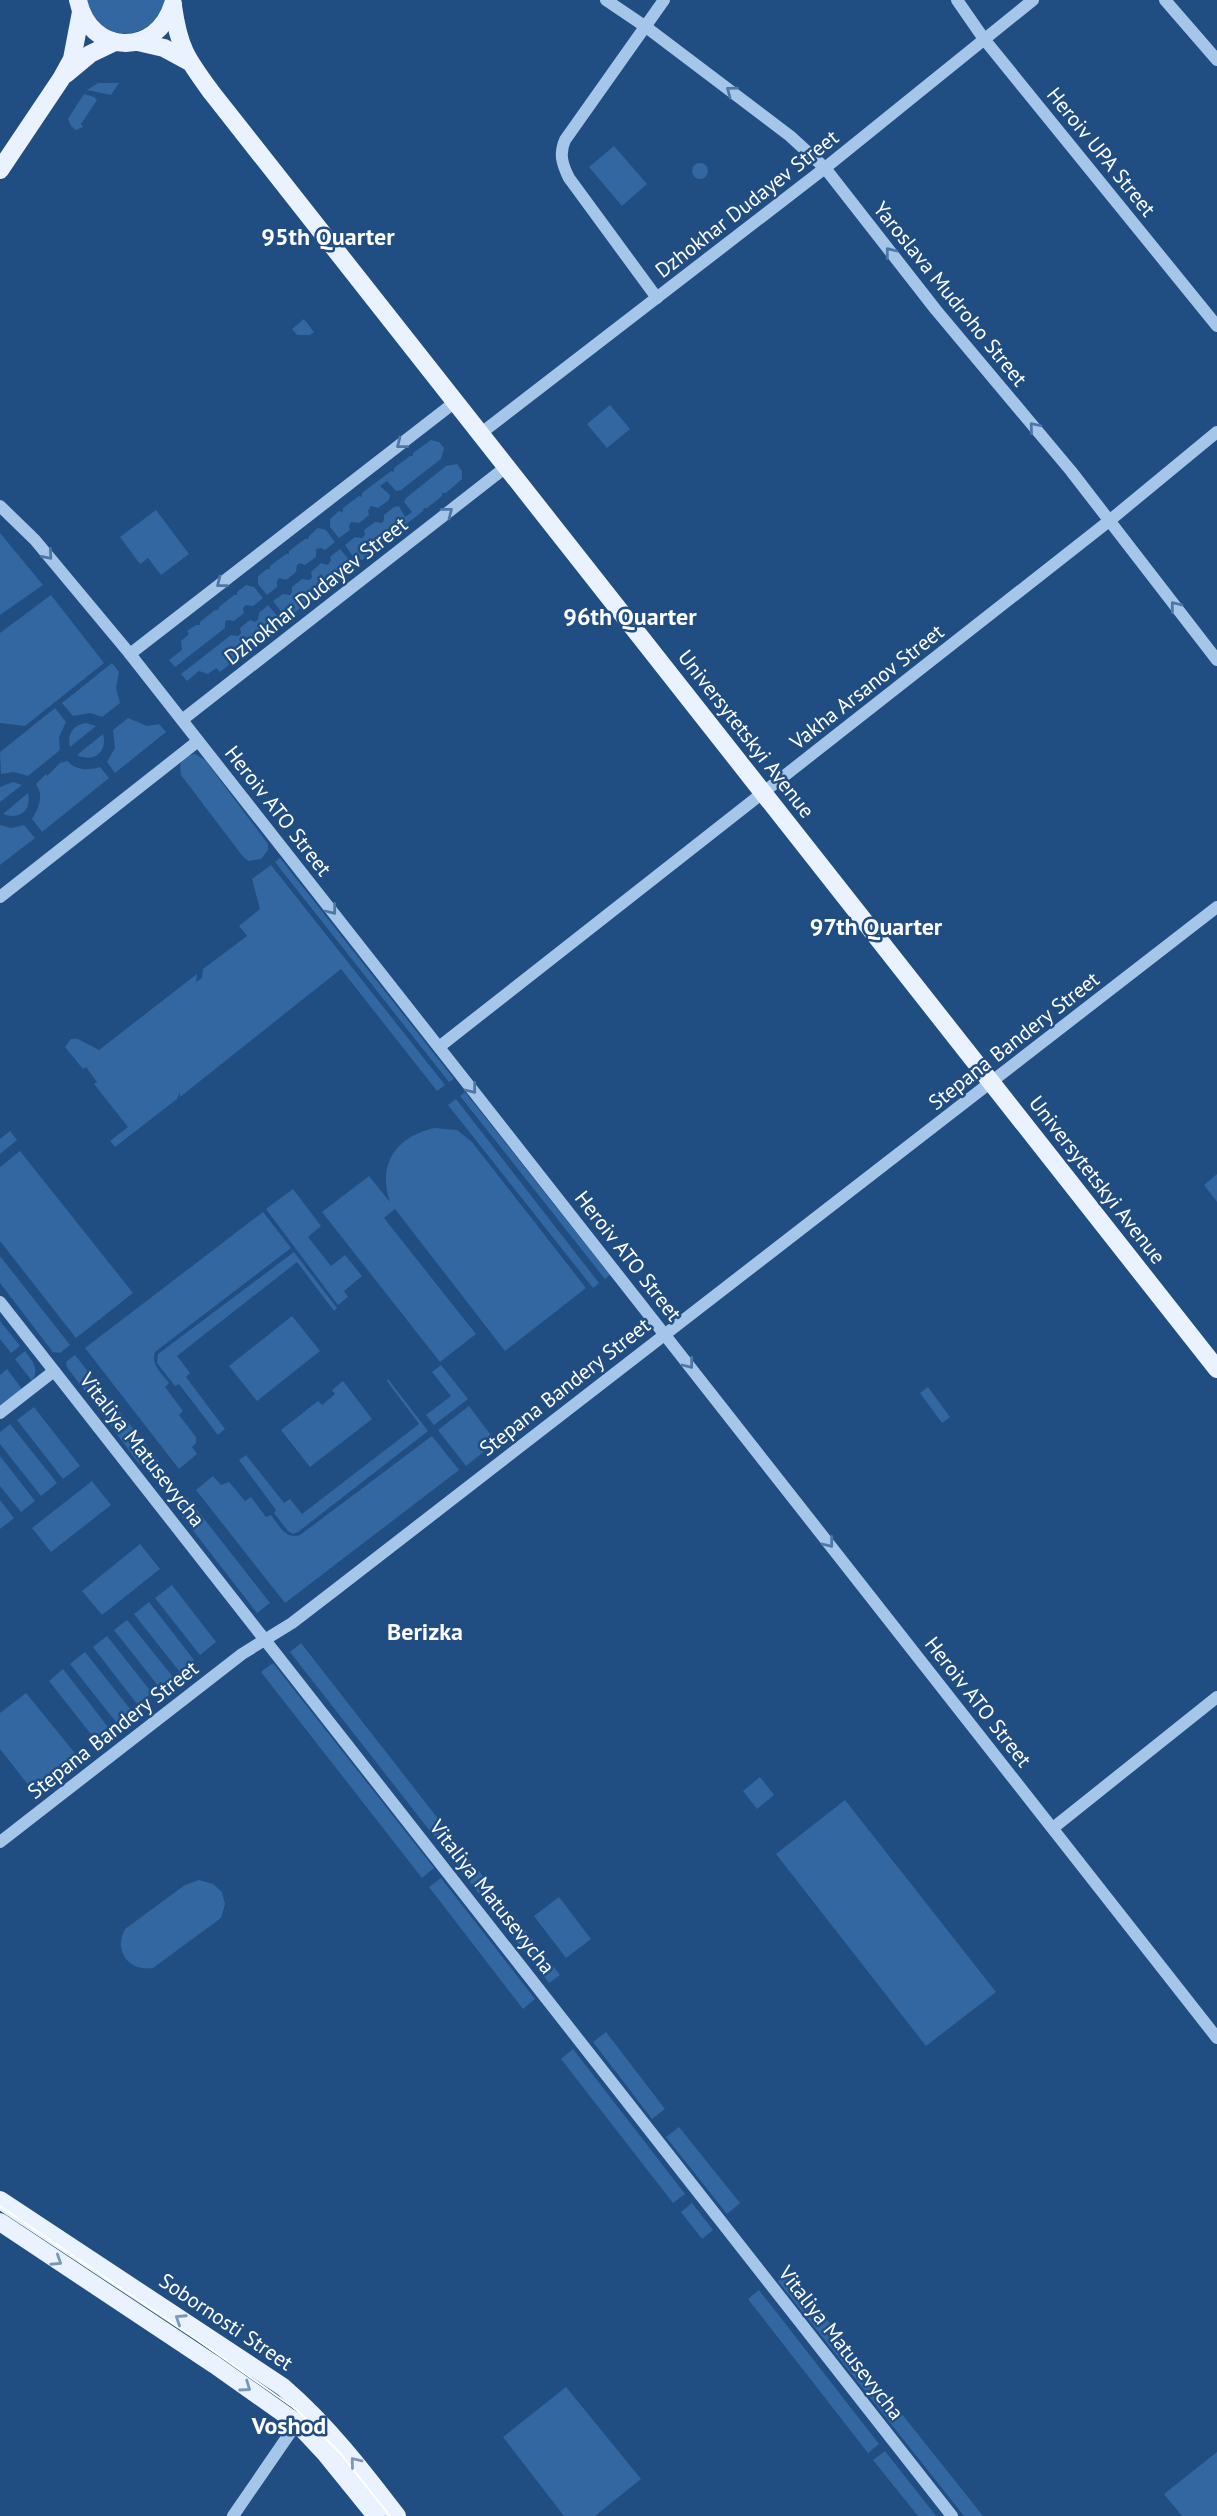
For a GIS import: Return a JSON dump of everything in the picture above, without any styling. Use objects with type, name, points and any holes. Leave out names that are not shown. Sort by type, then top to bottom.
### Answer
[{"type":"main road","points":[[138,42],[164,25],[174,3]]},
{"type":"main road","points":[[174,3],[178,38],[188,61]]},
{"type":"main road","points":[[79,6],[85,21],[98,34],[115,42],[138,42],[164,48],[188,61]]},
{"type":"main road","points":[[0,170],[61,79],[72,58],[79,6]]},
{"type":"main road","points":[[61,79],[90,54],[115,42]]},
{"type":"main road","name":"Universytetskyi Avenue","points":[[188,61],[1217,1369]]},
{"type":"main road","name":"Sobornosti Street","points":[[0,2200],[277,2383],[330,2432],[397,2516]]},
{"type":"main road","name":"Sobornosti Street","points":[[0,2222],[297,2423],[326,2453],[376,2516]]},
{"type":"street","name":"Yaroslava Mudroho Street","points":[[606,0],[790,136],[825,168],[936,310],[1071,471],[1217,660]]},
{"type":"street","points":[[657,298],[569,178],[563,167],[560,151],[565,139],[664,0]]},
{"type":"street","name":"Heroiv UPA Street","points":[[957,0],[984,38],[1217,326]]},
{"type":"street","name":"Dzhokhar Dudayev Street","points":[[480,434],[825,168],[1033,0]]},
{"type":"street","points":[[1165,0],[1217,60]]},
{"type":"street","points":[[130,654],[455,402]]},
{"type":"street","name":"Vakha Arsanov Street","points":[[439,1046],[1109,521],[1217,432]]},
{"type":"street","name":"Dzhokhar Dudayev Street","points":[[182,720],[506,467]]},
{"type":"street","name":"Heroiv ATO Street","points":[[0,506],[35,540],[130,654],[1217,2038]]},
{"type":"street","points":[[0,897],[198,741]]},
{"type":"street","name":"Stepana Bandery Street","points":[[0,1842],[242,1654],[335,1590],[1217,907]]},
{"type":"street","name":"Vitaliya Matusevycha","points":[[0,1302],[952,2516]]},
{"type":"street","points":[[0,1413],[54,1371]]},
{"type":"street","points":[[1053,1828],[1217,1697]]},
{"type":"street","points":[[233,2516],[307,2408]]},
{"type":"shaded area","points":[[87,0],[165,0],[161,10],[148,26],[139,31],[120,33],[100,24],[93,16]]},
{"type":"shaded area","points":[[98,83],[119,83],[111,95],[87,90]]},
{"type":"shaded area","points":[[84,94],[97,100],[81,124],[83,127],[76,130],[68,119]]},
{"type":"shaded area","points":[[614,146],[647,184],[622,206],[589,167]]},
{"type":"shaded area","points":[[700,163],[706,165],[706,177],[700,179],[694,177],[692,171],[694,165]]},
{"type":"shaded area","points":[[304,319],[314,332],[310,335],[297,335],[292,329]]},
{"type":"shaded area","points":[[610,405],[630,429],[607,448],[587,424]]},
{"type":"shaded area","points":[[431,440],[439,442],[444,448],[441,459],[401,490],[396,491],[387,481],[380,486],[390,495],[389,500],[378,508],[371,506],[369,515],[359,523],[351,522],[350,530],[339,538],[330,527],[330,519],[339,511],[343,512],[343,508],[359,496],[362,497],[362,493],[391,471],[394,472],[394,468]]},
{"type":"shaded area","points":[[457,464],[462,471],[462,479],[376,548],[372,548],[362,560],[354,558],[345,545],[355,537],[362,538],[365,535],[364,530],[375,522],[382,523],[384,515],[394,507],[399,506],[405,517],[412,512],[404,502],[406,498],[446,466]]},
{"type":"shaded area","points":[[156,510],[189,554],[161,575],[148,558],[140,564],[120,537]]},
{"type":"shaded area","points":[[318,528],[326,530],[335,542],[325,550],[316,549],[316,557],[305,565],[297,565],[296,572],[286,580],[279,578],[277,587],[267,595],[258,584],[258,576],[308,539]]},
{"type":"shaded area","points":[[0,533],[43,585],[0,615]]},
{"type":"shaded area","points":[[340,549],[350,561],[350,569],[341,576],[338,575],[338,579],[319,591],[291,616],[283,614],[273,601],[283,594],[290,595],[292,587],[302,579],[312,578],[311,572],[321,563],[328,565],[330,557]]},
{"type":"shaded area","points":[[246,585],[254,587],[263,598],[253,606],[246,605],[243,608],[244,613],[234,621],[227,620],[225,628],[175,667],[169,660],[182,650],[181,641],[189,634],[187,631],[200,625],[200,622],[237,595]]},
{"type":"shaded area","points":[[51,595],[104,663],[25,726],[0,723],[0,633]]},
{"type":"shaded area","points":[[268,605],[278,617],[278,625],[270,632],[266,631],[266,635],[248,646],[247,650],[232,662],[229,661],[229,665],[220,672],[216,668],[208,674],[199,671],[187,681],[181,674],[231,635],[238,636],[241,633],[240,628],[250,620],[258,620],[259,613]]},
{"type":"shaded area","points":[[112,663],[119,672],[116,688],[120,703],[102,717],[90,713],[73,716],[62,703]]},
{"type":"shaded area","points":[[55,708],[66,722],[59,737],[60,750],[28,776],[14,772],[1,774],[0,752]]},
{"type":"shaded area","points":[[128,718],[147,726],[159,724],[166,732],[115,773],[107,762],[115,748],[113,730]]},
{"type":"shaded area","points":[[86,723],[96,726],[70,747],[69,738],[72,731]]},
{"type":"shaded area","points":[[103,734],[103,746],[98,754],[89,758],[77,755]]},
{"type":"shaded area","points":[[195,754],[205,760],[268,844],[268,850],[261,859],[249,861],[244,858],[181,775],[182,761]]},
{"type":"shaded area","points":[[67,761],[82,769],[100,767],[109,778],[42,832],[32,819],[40,802],[36,784],[60,763]]},
{"type":"shaded area","points":[[13,782],[22,785],[0,802],[0,787]]},
{"type":"shaded area","points":[[28,793],[28,805],[23,812],[14,816],[3,814]]},
{"type":"shaded area","points":[[0,825],[11,828],[24,825],[35,838],[0,865]]},
{"type":"shaded area","points":[[280,858],[454,1079],[449,1082],[275,862]]},
{"type":"shaded area","points":[[271,865],[445,1085],[437,1091],[341,969],[180,1097],[180,1092],[177,1099],[115,1147],[110,1141],[128,1127],[94,1084],[97,1082],[86,1067],[83,1069],[65,1047],[71,1039],[78,1039],[99,1050],[197,974],[196,982],[202,978],[203,969],[247,936],[239,926],[260,909],[252,879]]},
{"type":"shaded area","points":[[465,1092],[610,1275],[605,1279],[460,1096]]},
{"type":"shaded area","points":[[456,1099],[599,1283],[593,1288],[448,1105]]},
{"type":"shaded area","points":[[434,1128],[457,1130],[472,1142],[586,1288],[505,1351],[395,1209],[384,1218],[476,1334],[440,1362],[322,1212],[369,1176],[390,1202],[386,1176],[393,1154],[409,1138]]},
{"type":"shaded area","points":[[10,1131],[17,1140],[0,1154],[0,1139]]},
{"type":"shaded area","points":[[20,1151],[133,1293],[76,1338],[0,1241],[0,1167]]},
{"type":"shaded area","points":[[1217,1174],[1217,1202],[1204,1185]]},
{"type":"shaded area","points":[[293,1189],[321,1226],[308,1237],[331,1266],[345,1255],[362,1276],[344,1291],[348,1297],[338,1305],[266,1209]]},
{"type":"shaded area","points":[[263,1212],[291,1248],[155,1352],[156,1365],[169,1383],[165,1387],[183,1411],[179,1415],[196,1437],[196,1443],[192,1447],[197,1454],[179,1469],[85,1348]]},
{"type":"shaded area","points":[[294,1252],[337,1308],[334,1311],[297,1262],[177,1356],[190,1373],[186,1377],[225,1429],[218,1435],[179,1384],[175,1386],[157,1363],[158,1354]]},
{"type":"shaded area","points":[[0,1256],[70,1345],[60,1353],[53,1352],[0,1283]]},
{"type":"shaded area","points":[[292,1316],[320,1351],[257,1401],[229,1366]]},
{"type":"shaded area","points":[[0,1321],[20,1346],[11,1353],[0,1339]]},
{"type":"shaded area","points":[[25,1351],[35,1369],[32,1381],[15,1359]]},
{"type":"shaded area","points":[[75,1355],[160,1463],[151,1470],[146,1465],[140,1465],[67,1367],[66,1362]]},
{"type":"shaded area","points":[[441,1365],[468,1399],[434,1425],[426,1415],[451,1396],[432,1372]]},
{"type":"shaded area","points":[[7,1369],[22,1389],[0,1405],[0,1375]]},
{"type":"shaded area","points":[[388,1379],[428,1431],[298,1532],[293,1534],[288,1531],[239,1460],[246,1455],[284,1503],[290,1499],[302,1514],[419,1424]]},
{"type":"shaded area","points":[[343,1381],[372,1419],[310,1467],[281,1430],[318,1401],[322,1405],[335,1394],[332,1390]]},
{"type":"shaded area","points":[[928,1387],[950,1417],[942,1423],[920,1393]]},
{"type":"shaded area","points":[[469,1406],[496,1442],[466,1466],[438,1430]]},
{"type":"shaded area","points":[[34,1407],[80,1466],[63,1479],[17,1420]]},
{"type":"shaded area","points":[[10,1424],[57,1483],[41,1496],[0,1444],[0,1432]]},
{"type":"shaded area","points":[[432,1436],[459,1470],[285,1603],[196,1490],[213,1476],[221,1485],[229,1482],[245,1501],[251,1497],[266,1517],[271,1515],[286,1534],[300,1535]]},
{"type":"shaded area","points":[[0,1456],[35,1501],[21,1512],[0,1486]]},
{"type":"shaded area","points":[[92,1481],[111,1505],[51,1552],[32,1528]]},
{"type":"shaded area","points":[[187,1497],[270,1603],[257,1613],[178,1511],[178,1504]]},
{"type":"shaded area","points":[[0,1500],[14,1518],[0,1529]]},
{"type":"shaded area","points":[[140,1544],[160,1569],[102,1615],[82,1591]]},
{"type":"shaded area","points":[[172,1585],[216,1642],[200,1655],[155,1598]]},
{"type":"shaded area","points":[[149,1602],[194,1660],[179,1671],[134,1614]]},
{"type":"shaded area","points":[[127,1620],[173,1677],[159,1687],[114,1630]]},
{"type":"shaded area","points":[[107,1636],[152,1693],[137,1704],[93,1647]]},
{"type":"shaded area","points":[[301,1643],[560,1975],[549,1983],[290,1652]]},
{"type":"shaded area","points":[[85,1652],[131,1710],[116,1722],[70,1664]]},
{"type":"shaded area","points":[[273,1663],[434,1868],[422,1878],[261,1672]]},
{"type":"shaded area","points":[[63,1669],[108,1727],[94,1738],[49,1681]]},
{"type":"shaded area","points":[[26,1693],[78,1757],[33,1791],[0,1749],[0,1713]]},
{"type":"shaded area","points":[[760,1777],[774,1795],[757,1809],[743,1791]]},
{"type":"shaded area","points":[[845,1800],[996,1992],[926,2046],[776,1854]]},
{"type":"shaded area","points":[[441,1878],[535,1999],[523,2009],[429,1887]]},
{"type":"shaded area","points":[[199,1880],[213,1884],[222,1892],[225,1904],[221,1918],[153,1968],[137,1967],[130,1963],[122,1952],[125,1929],[185,1885]]},
{"type":"shaded area","points":[[559,1897],[591,1939],[566,1958],[534,1916]]},
{"type":"shaded area","points":[[606,2032],[665,2109],[652,2119],[593,2042]]},
{"type":"shaded area","points":[[573,2049],[685,2194],[673,2203],[561,2059]]},
{"type":"shaded area","points":[[679,2127],[740,2203],[727,2214],[666,2137]]},
{"type":"shaded area","points":[[692,2203],[713,2230],[702,2239],[681,2212]]},
{"type":"shaded area","points":[[789,2272],[983,2516],[964,2516],[778,2281]]},
{"type":"shaded area","points":[[759,2290],[879,2444],[868,2453],[748,2299]]},
{"type":"shaded area","points":[[566,2387],[641,2479],[595,2516],[564,2516],[503,2437]]},
{"type":"shaded area","points":[[885,2451],[936,2516],[918,2516],[873,2460]]},
{"type":"shaded area","points":[[1217,2452],[1217,2516],[1182,2516],[1164,2494]]},
{"type":"tram line","points":[[0,2206],[297,2410],[341,2454],[390,2516]]},
{"type":"district","name":"95th Quarter","points":[[328,237]]},
{"type":"district","name":"96th Quarter","points":[[630,617]]},
{"type":"district","name":"97th Quarter","points":[[876,927]]},
{"type":"district","name":"Berizka","points":[[425,1632]]},
{"type":"district","name":"Voshod","points":[[289,2426]]}]
